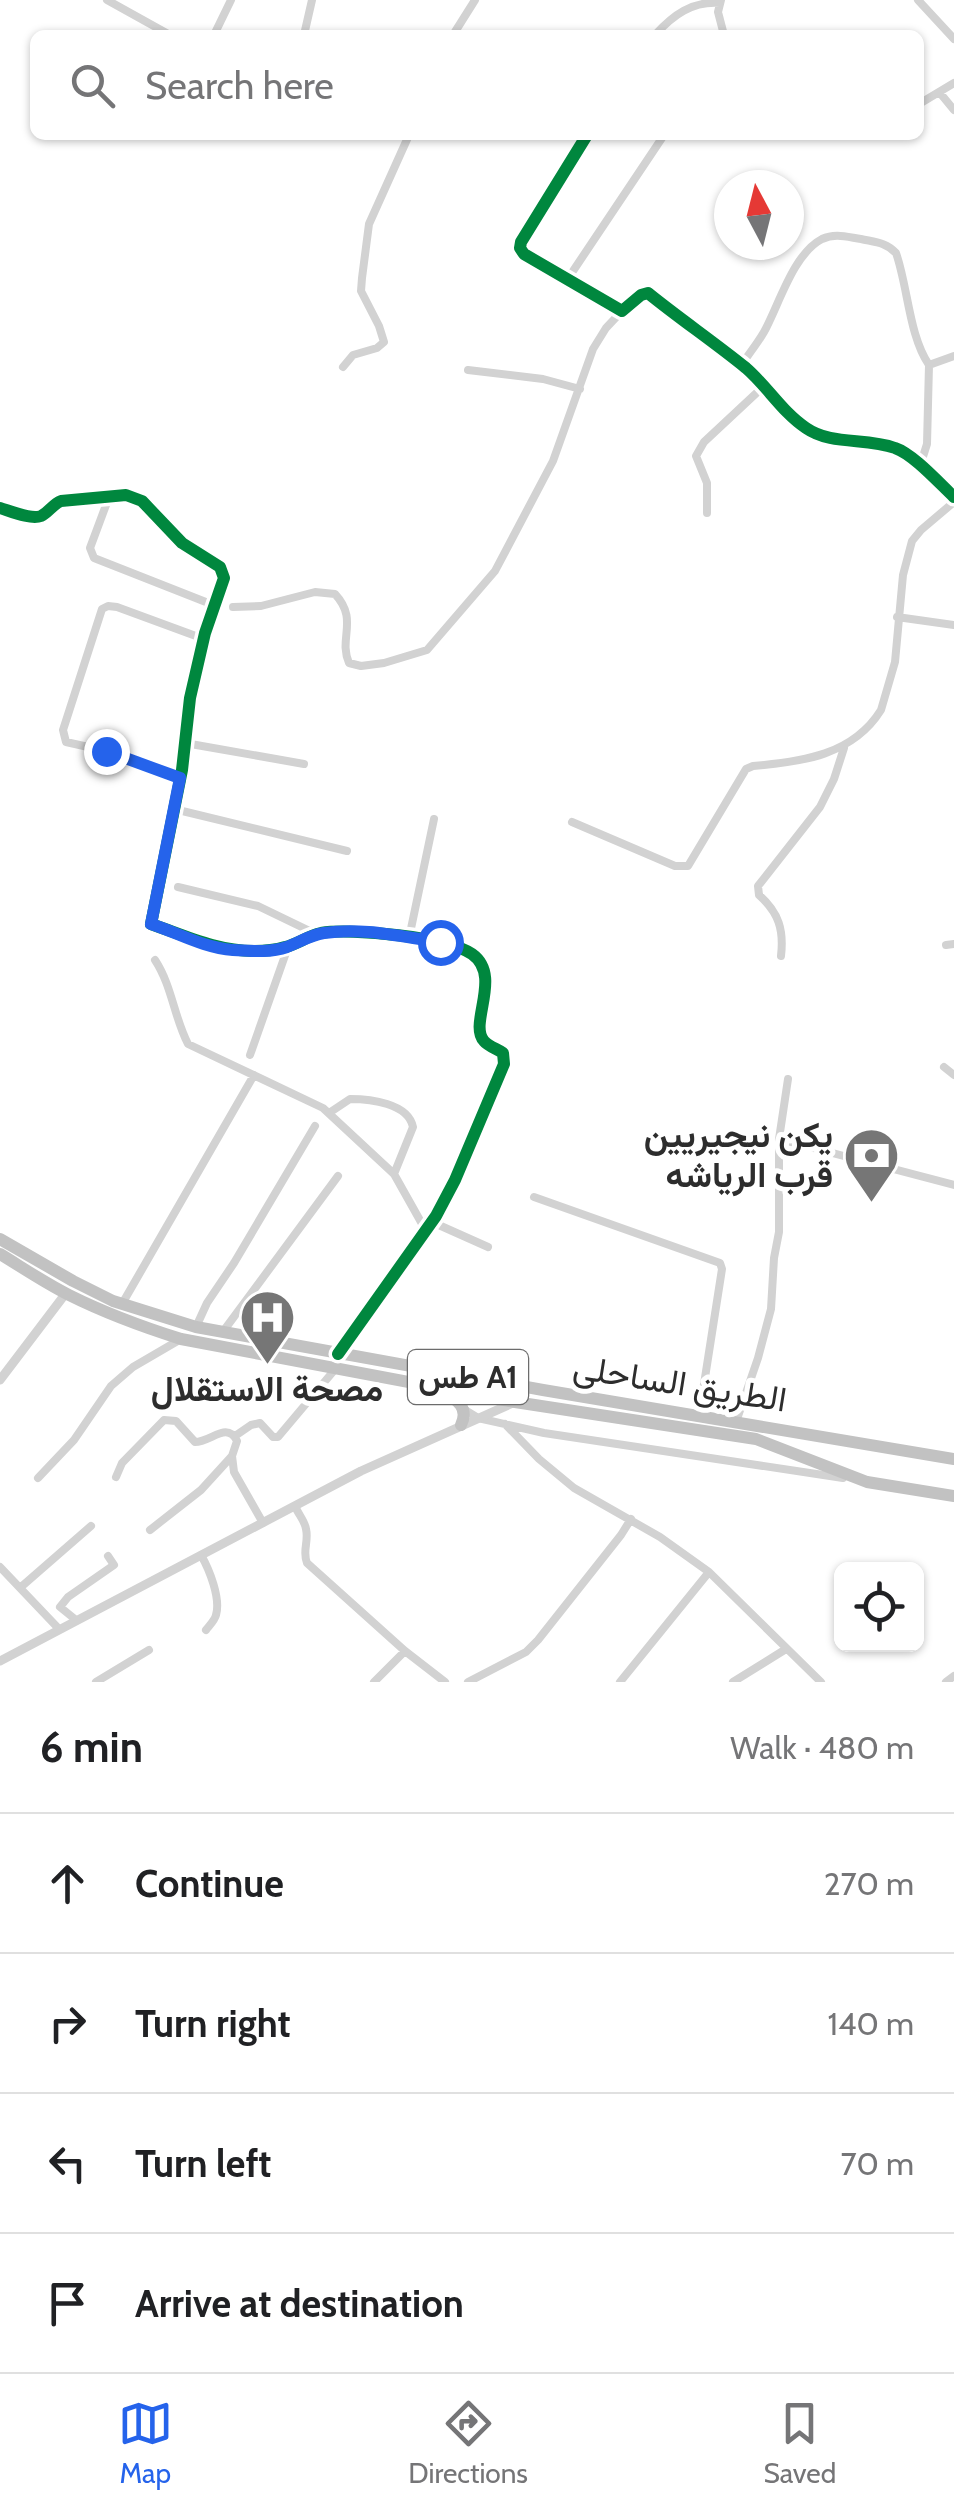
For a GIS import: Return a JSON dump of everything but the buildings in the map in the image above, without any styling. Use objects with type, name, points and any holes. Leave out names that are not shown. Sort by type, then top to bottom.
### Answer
[{"type":"highway","name":"الطريق الساحلى","points":[[0,1239],[122,1304],[196,1327],[434,1386],[756,1439],[867,1482],[954,1496]]},
{"type":"highway","name":"الطريق الساحلى","points":[[0,1254],[66,1293],[181,1339],[699,1416],[954,1459]]},
{"type":"highway","points":[[434,1386],[464,1408],[461,1425]]},
{"type":"street","points":[[108,0],[161,30]]},
{"type":"street","points":[[216,30],[230,0]]},
{"type":"street","points":[[305,30],[312,0]]},
{"type":"street","points":[[456,30],[475,0]]},
{"type":"street","points":[[918,0],[954,39]]},
{"type":"street","points":[[659,30],[676,14],[692,6],[720,2],[723,30]]},
{"type":"street","points":[[924,101],[954,83]]},
{"type":"street","points":[[940,93],[954,110]]},
{"type":"street","points":[[343,367],[354,355],[384,342],[361,291],[362,278],[369,224],[407,140]]},
{"type":"street","points":[[584,140],[520,248],[532,260],[622,311]]},
{"type":"street","points":[[567,280],[661,140]]},
{"type":"street","points":[[741,364],[765,330],[788,281],[807,252],[822,240],[837,235],[892,247],[929,365],[928,444],[920,466]]},
{"type":"street","points":[[233,607],[260,606],[315,592],[335,594],[345,605],[345,656],[349,662],[361,666],[384,663],[427,650],[495,571],[554,461],[593,349],[622,311],[648,292],[741,364],[788,412],[816,434],[896,448],[954,500],[912,541],[903,574],[895,662],[881,710],[844,748],[746,770],[688,866],[675,866],[572,822]]},
{"type":"street","points":[[929,365],[954,356]]},
{"type":"street","points":[[468,370],[543,378],[580,389]]},
{"type":"street","points":[[708,514],[707,483],[696,456],[698,451],[764,386]]},
{"type":"street","points":[[0,508],[42,516],[61,501],[126,495],[142,501],[182,543],[220,567],[224,578],[190,698],[180,778],[151,924],[228,950],[270,950],[316,934],[360,932],[440,942],[474,956],[483,968],[486,981],[480,1034],[484,1042],[504,1056],[504,1064],[455,1180],[429,1226],[337,1360],[278,1437],[255,1423],[235,1436]]},
{"type":"street","points":[[109,496],[90,548],[94,558],[216,606]]},
{"type":"street","points":[[180,778],[106,751],[66,742],[63,730],[102,609],[118,607],[204,639]]},
{"type":"street","points":[[897,617],[954,625]]},
{"type":"street","points":[[185,743],[304,764]]},
{"type":"street","points":[[781,956],[782,928],[776,914],[759,896],[758,886],[820,807],[844,748]]},
{"type":"street","points":[[174,809],[347,851]]},
{"type":"street","points":[[409,938],[434,818]]},
{"type":"street","points":[[178,888],[258,906],[316,934]]},
{"type":"street","points":[[250,1054],[288,946]]},
{"type":"street","points":[[155,960],[166,977],[188,1044],[322,1108],[394,1174],[429,1226],[488,1247]]},
{"type":"street","points":[[944,1067],[954,1075]]},
{"type":"street","points":[[122,1304],[254,1075]]},
{"type":"street","points":[[736,1422],[771,1309],[780,1223],[779,1139],[788,1080]]},
{"type":"street","points":[[329,1113],[342,1102],[357,1099],[389,1105],[406,1114],[413,1127],[394,1174]]},
{"type":"street","points":[[196,1327],[206,1303],[244,1248],[315,1126]]},
{"type":"street","points":[[779,1139],[954,1185]]},
{"type":"street","points":[[222,1333],[338,1176]]},
{"type":"street","points":[[534,1197],[720,1263],[699,1416]]},
{"type":"street","points":[[0,1380],[66,1293]]},
{"type":"street","points":[[38,1478],[74,1440],[111,1386],[133,1367],[181,1339]]},
{"type":"street","points":[[0,1661],[361,1471],[515,1402]]},
{"type":"street","points":[[464,1408],[478,1418],[622,1446],[867,1482]]},
{"type":"street","points":[[116,1476],[122,1463],[164,1420],[176,1421],[195,1442],[223,1432],[235,1436]]},
{"type":"street","points":[[504,1424],[574,1488],[660,1537],[708,1572],[820,1682]]},
{"type":"street","points":[[150,1530],[201,1490],[232,1456],[235,1436]]},
{"type":"street","points":[[232,1456],[234,1472],[262,1523]]},
{"type":"street","points":[[295,1506],[306,1527],[303,1553],[307,1564],[444,1682]]},
{"type":"street","points":[[468,1682],[526,1652],[538,1640],[631,1519]]},
{"type":"street","points":[[21,1587],[91,1526]]},
{"type":"street","points":[[201,1555],[214,1584],[217,1609],[206,1630]]},
{"type":"street","points":[[76,1620],[60,1607],[114,1565],[108,1556]]},
{"type":"street","points":[[0,1567],[59,1629]]},
{"type":"street","points":[[620,1682],[708,1572]]},
{"type":"street","points":[[733,1682],[786,1649]]},
{"type":"street","points":[[96,1682],[149,1650]]},
{"type":"street","points":[[374,1682],[405,1651]]},
{"type":"street","points":[[946,1682],[954,1676]]},
{"type":"cycle path","points":[[584,140],[521,242],[524,254],[622,311],[648,293],[746,368],[806,428],[827,437],[902,451],[954,497]]},
{"type":"cycle path","points":[[0,508],[37,517],[61,501],[126,495],[142,501],[182,543],[220,567],[224,578],[205,633],[190,698],[182,770],[151,924],[214,946],[254,951],[290,946],[321,933],[398,935],[460,948],[481,963],[485,987],[480,1033],[486,1043],[503,1053],[504,1064],[436,1216],[338,1354]]},
{"type":"place","name":"يكن نيجيريين قرب الرياشه","points":[[872,1204]]},
{"type":"place","name":"مصحة الاستقلال","points":[[267,1367]]},
{"type":"route","points":[[106,751],[180,778],[151,924],[228,950],[270,950],[316,934],[344,931],[440,942]]}]
